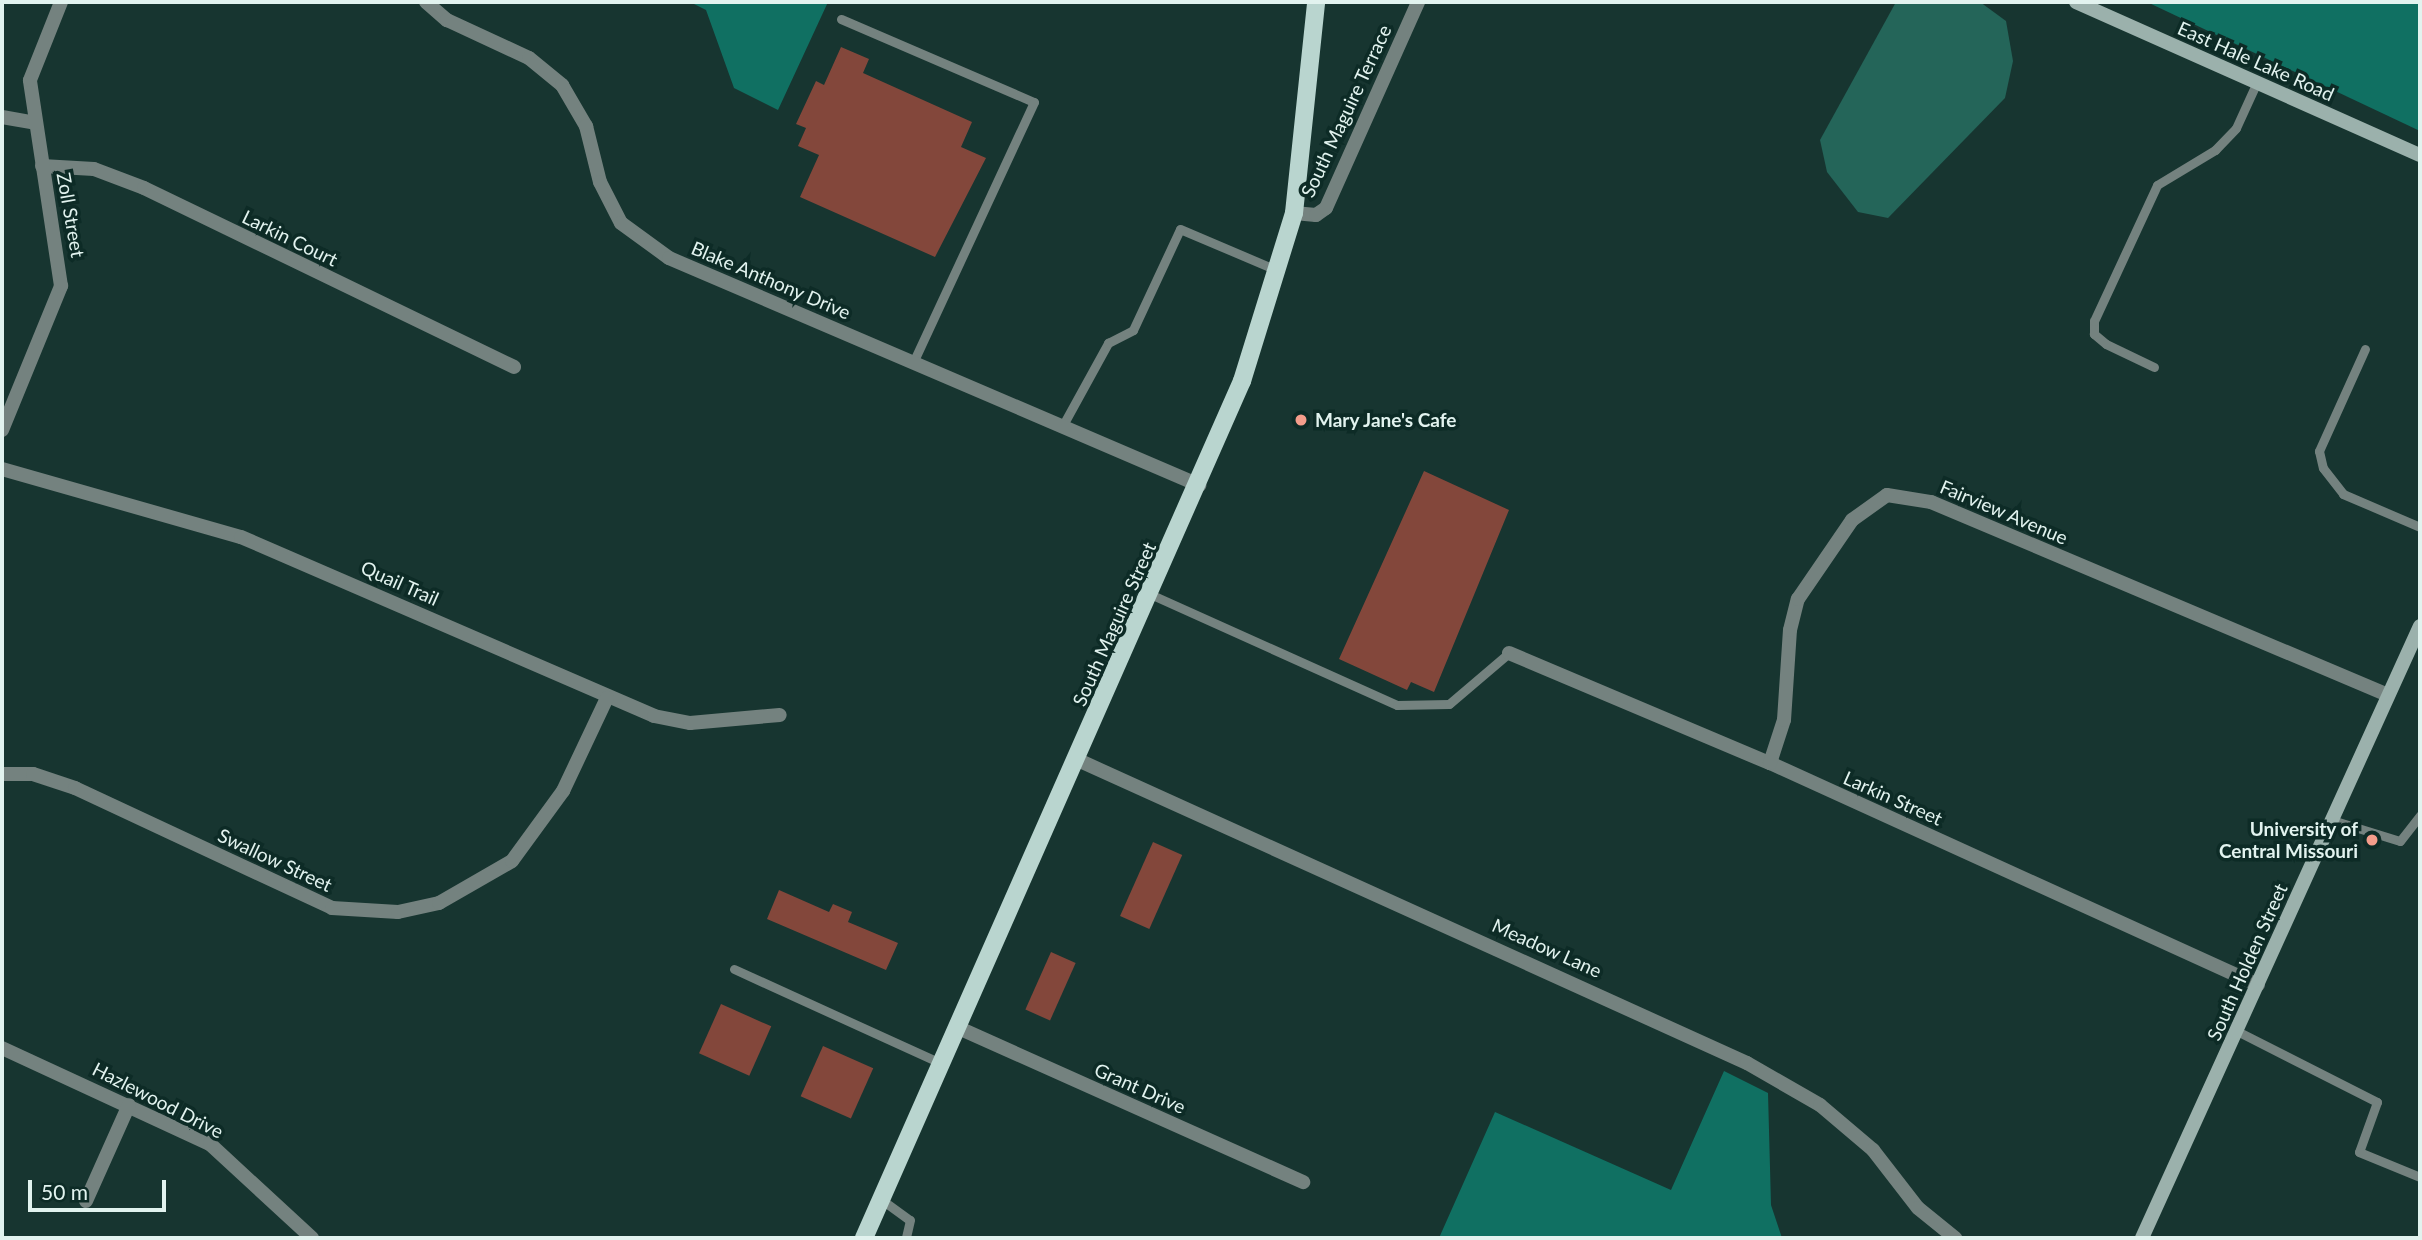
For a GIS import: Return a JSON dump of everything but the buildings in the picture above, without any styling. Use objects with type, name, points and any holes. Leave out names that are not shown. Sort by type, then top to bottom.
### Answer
[{"type":"main road","name":"South Maguire Street","points":[[864,1238],[961,1029],[1199,485],[1280,272],[1294,213],[1316,2]]},
{"type":"main road","name":"East Hale Lake Road","points":[[2076,2],[2420,155]]},
{"type":"main road","name":"South Holden Street","points":[[2143,1238],[2420,625]]},
{"type":"street","name":"Zoll Street","points":[[2,430],[61,286],[30,80],[61,2]]},
{"type":"street","name":"Blake Anthony Drive","points":[[426,2],[468,32],[529,58],[562,85],[586,126],[600,182],[621,223],[669,258],[1199,485]]},
{"type":"street","name":"South Maguire Terrace","points":[[1294,213],[1316,215],[1326,208],[1418,2]]},
{"type":"street","points":[[2,117],[35,123]]},
{"type":"street","name":"Larkin Court","points":[[42,166],[94,169],[144,188],[514,367]]},
{"type":"street","name":"Quail Trail","points":[[2,469],[241,537],[607,698],[690,723],[780,715]]},
{"type":"street","name":"Fairview Avenue","points":[[1770,763],[1784,720],[1790,631],[1798,599],[1852,520],[1887,495],[1931,502],[2388,695]]},
{"type":"street","name":"Larkin Street","points":[[1509,653],[1770,763],[2259,985]]},
{"type":"street","name":"Swallow Street","points":[[2,775],[33,774],[75,788],[332,908],[398,912],[439,903],[512,861],[563,790],[607,698]]},
{"type":"street","name":"Meadow Lane","points":[[1078,760],[1747,1063],[1820,1105],[1873,1150],[1918,1208],[1955,1238]]},
{"type":"street","name":"Grant Drive","points":[[961,1029],[1303,1182]]},
{"type":"street","name":"Hazlewood Drive","points":[[2,1048],[210,1144],[312,1238]]},
{"type":"street","points":[[86,1201],[129,1105]]},
{"type":"lane","points":[[841,19],[1034,102],[914,361]]},
{"type":"lane","points":[[2154,367],[2106,344],[2094,334],[2094,321],[2157,185],[2216,150],[2236,128],[2257,82]]},
{"type":"lane","points":[[1063,425],[1108,343],[1133,330],[1180,229],[1280,272]]},
{"type":"lane","points":[[2365,349],[2319,451],[2323,468],[2343,494],[2420,527]]},
{"type":"lane","points":[[1150,594],[1397,705],[1449,704],[1509,653]]},
{"type":"lane","points":[[2332,820],[2400,841],[2420,815]]},
{"type":"lane","points":[[734,969],[944,1065]]},
{"type":"lane","points":[[2237,1031],[2377,1102],[2359,1152],[2420,1177]]},
{"type":"lane","points":[[882,1200],[910,1220],[906,1238]]},
{"type":"shaded area","points":[[690,2],[828,2],[778,110],[734,88],[706,10]]},
{"type":"shaded area","points":[[1896,2],[1980,2],[2006,21],[2013,61],[2005,98],[1888,218],[1858,212],[1827,172],[1820,140]]},
{"type":"shaded area","points":[[2147,2],[2420,2],[2420,131]]},
{"type":"shaded area","points":[[1724,1071],[1768,1093],[1771,1205],[1782,1238],[1439,1238],[1495,1112],[1671,1190]]},
{"type":"place","name":"Mary Jane's Cafe","points":[[1301,420]]},
{"type":"place","name":"University of Central Missouri","points":[[2372,840]]}]
